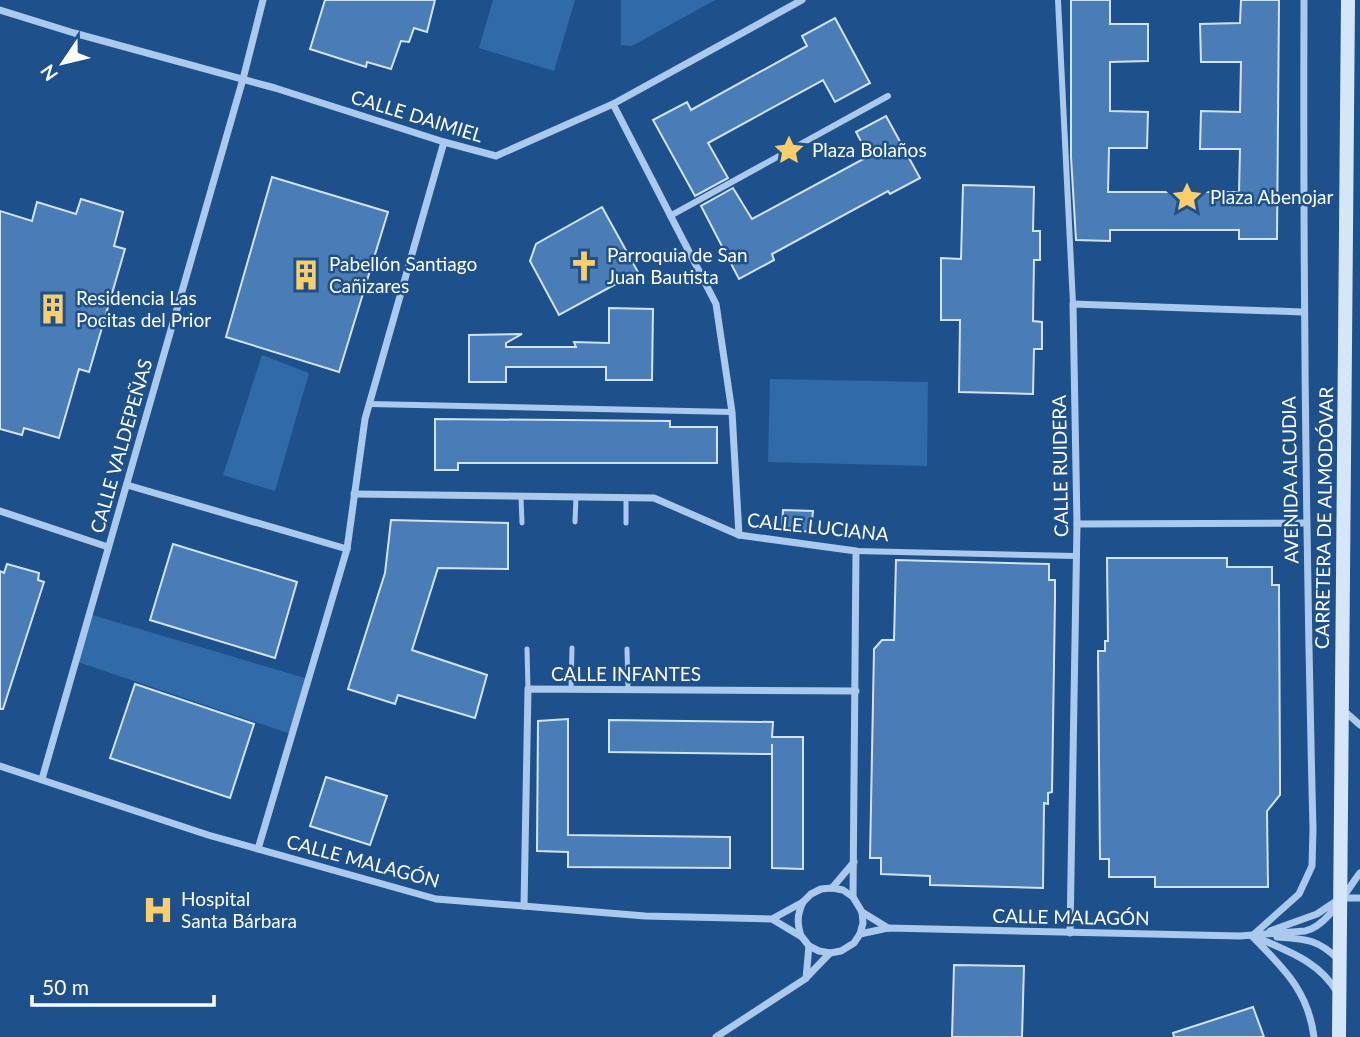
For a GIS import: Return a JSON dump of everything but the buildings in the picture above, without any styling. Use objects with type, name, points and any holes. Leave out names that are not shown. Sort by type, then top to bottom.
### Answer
[{"type":"main road","name":"CARRETERA DE ALMODÓVAR","points":[[1339,1037],[1348,0]]},
{"type":"street","name":"CALLE VALDEPEÑAS","points":[[42,779],[243,79],[263,0]]},
{"type":"street","name":"CALLE DAIMIEL","points":[[0,10],[243,79],[496,156],[613,104],[802,0]]},
{"type":"street","name":"CALLE RUIDERA","points":[[1058,0],[1073,304],[1077,524],[1070,933]]},
{"type":"street","name":"AVENIDA ALCUDIA","points":[[1252,936],[1299,894],[1312,866],[1303,312],[1304,0]]},
{"type":"street","points":[[670,216],[888,96]]},
{"type":"street","points":[[613,104],[716,304],[732,412],[739,535]]},
{"type":"street","points":[[258,849],[346,549],[369,404],[444,142]]},
{"type":"street","points":[[1073,304],[1303,312]]},
{"type":"street","points":[[369,404],[732,412]]},
{"type":"street","points":[[127,485],[346,549]]},
{"type":"street","name":"CALLE LUCIANA","points":[[354,494],[654,498],[739,535],[856,551],[1076,556]]},
{"type":"street","points":[[0,511],[108,547]]},
{"type":"street","points":[[1077,524],[1305,523]]},
{"type":"street","points":[[853,897],[856,551]]},
{"type":"street","name":"CALLE INFANTES","points":[[524,906],[528,689],[856,691]]},
{"type":"street","points":[[1341,708],[1360,725]]},
{"type":"street","name":"CALLE MALAGÓN","points":[[0,766],[208,835],[436,899],[645,916],[772,919],[802,937],[809,946]]},
{"type":"street","points":[[832,888],[854,861]]},
{"type":"street","points":[[1341,898],[1360,873]]},
{"type":"street","points":[[802,937],[797,924],[803,902],[810,894],[832,888],[844,890],[853,897],[862,912],[860,934]]},
{"type":"street","points":[[1341,898],[1360,898]]},
{"type":"street","name":"CALLE MALAGÓN","points":[[1252,936],[1314,929],[1326,920],[1341,898]]},
{"type":"street","name":"CALLE MALAGÓN","points":[[1252,936],[1299,922],[1341,898]]},
{"type":"street","points":[[772,919],[803,902]]},
{"type":"street","points":[[862,912],[888,928]]},
{"type":"street","name":"CALLE MALAGÓN","points":[[716,1037],[806,979],[830,953],[848,947],[860,934],[888,928],[1308,939],[1325,946],[1340,961]]},
{"type":"street","points":[[1252,936],[1292,978],[1306,1004],[1314,1037]]},
{"type":"street","name":"CALLE MALAGÓN","points":[[1252,936],[1299,956],[1317,967],[1330,980],[1340,997]]},
{"type":"street","points":[[806,979],[809,946],[830,953]]},
{"type":"lane","points":[[521,496],[522,523]]},
{"type":"lane","points":[[575,522],[576,497]]},
{"type":"lane","points":[[626,498],[626,523]]},
{"type":"lane","points":[[571,689],[572,648]]},
{"type":"lane","points":[[527,649],[528,689]]},
{"type":"lane","points":[[627,649],[628,689]]},
{"type":"shaded area","points":[[493,0],[575,0],[554,71],[479,48]]},
{"type":"shaded area","points":[[621,0],[715,0],[632,46],[621,45]]},
{"type":"shaded area","points":[[262,355],[309,373],[275,491],[223,475]]},
{"type":"shaded area","points":[[770,379],[928,382],[927,466],[768,462]]},
{"type":"shaded area","points":[[89,614],[308,679],[291,734],[75,661]]},
{"type":"place","name":"Plaza Bolaños","points":[[789,150]]},
{"type":"place","name":"Plaza Abenojar","points":[[1187,197]]},
{"type":"place","name":"Parroquia de San Juan Bautista","points":[[584,266]]},
{"type":"place","name":"Pabellón Santiago Cañizares","points":[[306,275]]},
{"type":"place","name":"Residencia Las Pocitas del Prior","points":[[53,309]]},
{"type":"place","name":"Hospital Santa Bárbara","points":[[158,910]]}]
